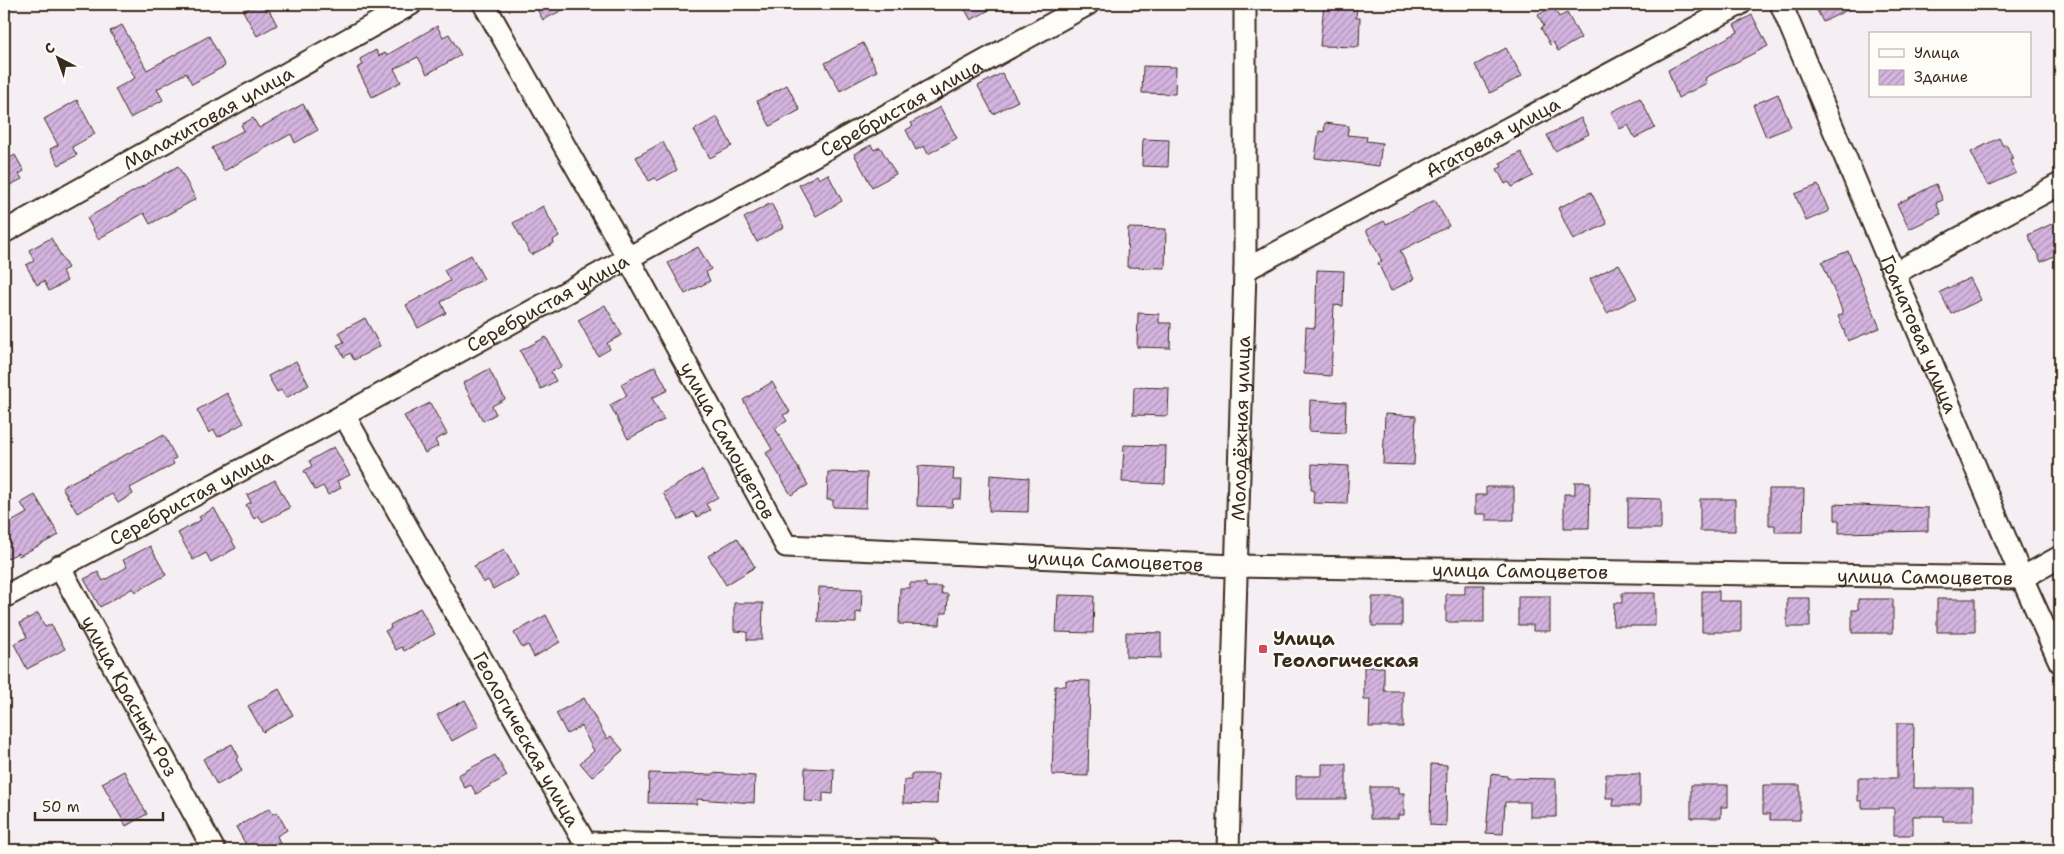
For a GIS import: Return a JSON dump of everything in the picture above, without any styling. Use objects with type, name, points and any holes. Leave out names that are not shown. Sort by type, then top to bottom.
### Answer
[{"type":"street","name":"Малахитовая улица","points":[[4,232],[411,4]]},
{"type":"street","name":"улица Самоцветов","points":[[484,4],[628,258],[786,546],[1235,566],[2022,578],[2060,557]]},
{"type":"street","name":"Серебристая улица","points":[[4,597],[59,566],[344,416],[1088,4]]},
{"type":"street","name":"Молодёжная улица","points":[[1228,850],[1245,270],[1245,4]]},
{"type":"street","name":"Агатовая улица","points":[[1245,270],[1740,4]]},
{"type":"street","name":"Гранатовая улица","points":[[1781,4],[2022,578],[2060,662]]},
{"type":"street","points":[[1895,273],[2060,184]]},
{"type":"street","name":"Геологическая улица","points":[[344,416],[585,842],[929,850]]},
{"type":"street","name":"улица Красных Роз","points":[[59,566],[214,850]]},
{"type":"building","points":[[257,4],[266,4],[277,25],[257,36],[243,11]]},
{"type":"building","points":[[534,4],[574,4],[543,20]]},
{"type":"building","points":[[962,4],[1000,4],[971,20]]},
{"type":"building","points":[[1324,4],[1357,4],[1356,18],[1360,18],[1359,47],[1320,46]]},
{"type":"building","points":[[1814,4],[1859,4],[1823,22]]},
{"type":"building","points":[[1553,6],[1559,17],[1567,13],[1581,38],[1558,51],[1553,42],[1550,45],[1541,28],[1544,26],[1538,15]]},
{"type":"building","points":[[1752,15],[1768,46],[1705,78],[1707,83],[1678,98],[1668,70],[1738,32],[1734,25]]},
{"type":"building","points":[[122,25],[147,70],[209,36],[225,66],[192,84],[186,73],[157,89],[163,100],[130,118],[115,89],[135,78],[110,31]]},
{"type":"building","points":[[437,26],[443,37],[449,34],[461,55],[427,74],[418,57],[394,69],[401,82],[372,97],[357,68],[363,65],[360,59],[376,50],[379,56],[385,53],[387,55]]},
{"type":"building","points":[[863,43],[877,71],[840,91],[825,63]]},
{"type":"building","points":[[1506,48],[1522,76],[1490,93],[1475,65]]},
{"type":"building","points":[[1143,66],[1176,67],[1175,94],[1142,93]]},
{"type":"building","points":[[1002,73],[1018,101],[993,114],[978,86]]},
{"type":"building","points":[[787,85],[800,110],[770,126],[757,101]]},
{"type":"building","points":[[1778,94],[1791,127],[1766,137],[1753,105]]},
{"type":"building","points":[[1640,98],[1655,128],[1635,138],[1628,125],[1620,129],[1611,112]]},
{"type":"building","points":[[77,100],[95,134],[72,147],[77,155],[59,165],[50,149],[58,145],[44,119]]},
{"type":"building","points":[[303,104],[318,130],[295,143],[291,134],[224,171],[212,148],[244,130],[241,125],[253,118],[259,128]]},
{"type":"building","points":[[940,107],[957,138],[928,154],[924,146],[916,150],[906,130],[913,126],[911,123]]},
{"type":"building","points":[[717,117],[732,146],[710,158],[694,130]]},
{"type":"building","points":[[1581,118],[1589,134],[1555,151],[1547,135]]},
{"type":"building","points":[[1325,123],[1349,126],[1347,135],[1367,137],[1366,141],[1382,143],[1379,166],[1315,158],[1319,131],[1324,132]]},
{"type":"building","points":[[1999,138],[2003,146],[2006,144],[2013,159],[2010,160],[2016,173],[1988,186],[1971,152]]},
{"type":"building","points":[[1143,139],[1169,140],[1168,167],[1142,166]]},
{"type":"building","points":[[663,142],[677,170],[657,181],[655,178],[649,181],[636,157]]},
{"type":"building","points":[[871,145],[874,150],[880,147],[896,174],[872,187],[854,154]]},
{"type":"building","points":[[1521,152],[1533,176],[1512,187],[1509,182],[1505,184],[1497,169],[1502,167],[1500,163]]},
{"type":"building","points":[[15,155],[24,171],[19,174],[22,179],[4,188],[4,161]]},
{"type":"building","points":[[178,166],[196,199],[150,224],[144,213],[98,239],[87,218]]},
{"type":"building","points":[[828,174],[842,201],[816,216],[799,185],[817,175],[819,179]]},
{"type":"building","points":[[1936,184],[1943,200],[1936,203],[1941,214],[1909,229],[1897,204]]},
{"type":"building","points":[[1818,185],[1829,211],[1806,221],[1795,194]]},
{"type":"building","points":[[1591,192],[1607,224],[1573,240],[1558,208]]},
{"type":"building","points":[[1435,200],[1449,226],[1400,251],[1414,279],[1391,291],[1378,263],[1382,261],[1366,230],[1384,221],[1386,224]]},
{"type":"building","points":[[771,203],[784,227],[757,242],[744,218]]},
{"type":"building","points":[[543,206],[559,236],[553,240],[554,243],[531,255],[513,223]]},
{"type":"building","points":[[2060,220],[2060,253],[2041,262],[2028,235]]},
{"type":"building","points":[[1128,228],[1166,229],[1165,268],[1127,267]]},
{"type":"building","points":[[51,238],[68,268],[62,271],[67,281],[49,291],[44,281],[37,285],[26,265],[34,261],[29,250]]},
{"type":"building","points":[[698,247],[711,269],[706,272],[710,281],[685,294],[668,263]]},
{"type":"building","points":[[1848,251],[1880,328],[1848,341],[1838,316],[1843,314],[1822,262]]},
{"type":"building","points":[[471,255],[484,279],[441,302],[446,313],[418,328],[406,305],[450,281],[444,270]]},
{"type":"building","points":[[1619,264],[1637,298],[1607,313],[1590,279]]},
{"type":"building","points":[[1317,270],[1344,271],[1343,306],[1334,305],[1331,376],[1304,374],[1306,327],[1315,328]]},
{"type":"building","points":[[1970,278],[1981,300],[1951,314],[1940,292]]},
{"type":"building","points":[[605,305],[622,335],[607,343],[610,349],[598,356],[578,320]]},
{"type":"building","points":[[1138,313],[1159,314],[1159,323],[1171,323],[1170,348],[1137,347]]},
{"type":"building","points":[[365,318],[380,346],[354,360],[350,353],[344,357],[337,345],[344,342],[339,332]]},
{"type":"building","points":[[546,337],[562,366],[551,372],[556,381],[541,389],[520,351]]},
{"type":"building","points":[[296,361],[309,385],[286,398],[281,390],[277,392],[268,376]]},
{"type":"building","points":[[655,366],[668,390],[652,398],[664,420],[628,439],[610,405],[627,396],[621,384]]},
{"type":"building","points":[[489,369],[505,399],[492,406],[496,414],[483,421],[463,383]]},
{"type":"building","points":[[772,382],[790,412],[783,415],[787,421],[775,428],[808,485],[791,495],[766,453],[772,449],[743,400]]},
{"type":"building","points":[[1134,387],[1169,388],[1168,416],[1133,415]]},
{"type":"building","points":[[227,393],[244,423],[218,437],[214,430],[209,433],[197,410]]},
{"type":"building","points":[[1310,400],[1346,402],[1345,433],[1309,431]]},
{"type":"building","points":[[430,403],[447,434],[435,440],[438,446],[425,453],[404,416]]},
{"type":"building","points":[[1385,414],[1416,416],[1414,465],[1383,464]]},
{"type":"building","points":[[164,435],[176,458],[172,460],[174,464],[130,488],[133,494],[118,503],[112,494],[77,513],[62,487]]},
{"type":"building","points":[[1124,445],[1166,446],[1165,484],[1122,482]]},
{"type":"building","points":[[334,447],[350,475],[337,481],[341,488],[328,495],[323,486],[315,490],[304,471],[312,466],[309,461]]},
{"type":"building","points":[[1312,464],[1349,466],[1347,504],[1313,503],[1314,490],[1311,490]]},
{"type":"building","points":[[918,466],[954,468],[953,480],[962,480],[961,499],[953,499],[952,507],[917,506]]},
{"type":"building","points":[[702,470],[718,497],[706,504],[710,510],[697,517],[693,512],[679,520],[663,493]]},
{"type":"building","points":[[828,472],[867,473],[866,508],[833,507],[833,500],[827,500]]},
{"type":"building","points":[[990,475],[1029,478],[1028,512],[989,511]]},
{"type":"building","points":[[275,480],[290,508],[262,522],[259,516],[254,519],[246,505],[251,502],[247,495]]},
{"type":"building","points":[[1575,482],[1590,482],[1589,528],[1564,528],[1564,494],[1575,494]]},
{"type":"building","points":[[1486,487],[1514,487],[1514,520],[1486,520],[1486,514],[1475,514],[1475,495],[1486,495]]},
{"type":"building","points":[[1769,489],[1804,489],[1803,532],[1775,532],[1775,525],[1769,525]]},
{"type":"building","points":[[35,495],[59,535],[19,556],[18,553],[4,560],[4,526],[27,513],[21,503]]},
{"type":"building","points":[[1628,498],[1661,499],[1661,529],[1628,529]]},
{"type":"building","points":[[1700,499],[1735,499],[1735,531],[1700,531]]},
{"type":"building","points":[[1835,504],[1928,508],[1928,531],[1839,533],[1839,520],[1835,520]]},
{"type":"building","points":[[214,508],[236,548],[211,562],[206,553],[193,560],[178,533],[201,520],[199,517]]},
{"type":"building","points":[[737,538],[755,567],[726,585],[708,556]]},
{"type":"building","points":[[150,546],[166,575],[136,592],[133,588],[100,607],[84,579],[98,572],[103,581],[127,567],[123,560]]},
{"type":"building","points":[[504,549],[518,575],[493,589],[488,580],[483,583],[474,566]]},
{"type":"building","points":[[910,583],[926,583],[926,587],[942,587],[941,594],[948,594],[947,613],[941,613],[940,625],[899,624],[900,588],[910,588]]},
{"type":"building","points":[[1465,585],[1484,585],[1484,622],[1446,622],[1446,594],[1465,594]]},
{"type":"building","points":[[819,587],[862,589],[861,613],[856,612],[856,623],[818,622]]},
{"type":"building","points":[[1702,591],[1719,591],[1719,601],[1741,601],[1741,632],[1702,632]]},
{"type":"building","points":[[1622,593],[1655,593],[1655,626],[1613,626],[1614,603],[1622,603]]},
{"type":"building","points":[[1058,595],[1094,596],[1093,633],[1056,632]]},
{"type":"building","points":[[1518,596],[1550,596],[1550,631],[1533,631],[1533,625],[1518,625]]},
{"type":"building","points":[[1372,597],[1402,597],[1402,626],[1372,626]]},
{"type":"building","points":[[1787,598],[1810,598],[1810,627],[1787,627]]},
{"type":"building","points":[[1858,599],[1893,599],[1893,633],[1852,633],[1852,610],[1858,610]]},
{"type":"building","points":[[1937,599],[1975,599],[1975,632],[1937,632]]},
{"type":"building","points":[[734,603],[763,603],[762,640],[747,640],[747,632],[734,631]]},
{"type":"building","points":[[420,608],[435,634],[404,651],[402,647],[396,650],[385,631],[391,628],[390,625]]},
{"type":"building","points":[[38,613],[45,627],[51,624],[65,649],[27,669],[14,644],[27,637],[20,623]]},
{"type":"building","points":[[546,615],[560,642],[534,657],[528,645],[522,648],[514,633]]},
{"type":"building","points":[[1126,632],[1161,633],[1161,658],[1126,657]]},
{"type":"building","points":[[1364,667],[1384,667],[1384,691],[1403,691],[1403,727],[1369,727],[1370,700],[1364,700]]},
{"type":"building","points":[[1066,680],[1090,681],[1088,776],[1052,775],[1055,686],[1066,686]]},
{"type":"building","points":[[279,689],[293,715],[263,732],[248,706]]},
{"type":"building","points":[[584,698],[607,739],[611,736],[623,750],[592,777],[580,763],[594,751],[581,726],[567,734],[556,713]]},
{"type":"building","points":[[465,700],[479,726],[452,741],[437,715]]},
{"type":"building","points":[[1897,723],[1914,723],[1913,788],[1973,788],[1973,821],[1943,821],[1943,816],[1913,816],[1913,835],[1894,835],[1894,808],[1862,808],[1862,801],[1858,801],[1858,778],[1897,778]]},
{"type":"building","points":[[232,744],[239,757],[236,759],[242,771],[217,785],[203,759]]},
{"type":"building","points":[[495,755],[507,776],[476,794],[471,785],[465,788],[458,775]]},
{"type":"building","points":[[1322,764],[1346,764],[1346,799],[1296,799],[1296,776],[1322,776]]},
{"type":"building","points":[[1431,764],[1447,765],[1446,826],[1430,825]]},
{"type":"building","points":[[805,768],[834,769],[833,794],[823,793],[823,802],[804,801]]},
{"type":"building","points":[[124,771],[147,814],[126,826],[102,783]]},
{"type":"building","points":[[649,773],[713,775],[713,773],[755,776],[754,803],[697,799],[697,804],[648,803]]},
{"type":"building","points":[[911,774],[938,774],[937,804],[903,803],[904,780],[911,780]]},
{"type":"building","points":[[1491,774],[1507,776],[1507,778],[1556,779],[1556,817],[1530,817],[1530,802],[1505,802],[1503,834],[1486,833]]},
{"type":"building","points":[[1606,774],[1640,774],[1640,806],[1613,806],[1614,798],[1606,798]]},
{"type":"building","points":[[1691,785],[1728,785],[1728,807],[1721,807],[1721,818],[1691,818]]},
{"type":"building","points":[[1763,785],[1800,785],[1800,820],[1770,820],[1770,814],[1763,814]]},
{"type":"building","points":[[1370,787],[1399,787],[1399,793],[1404,793],[1404,815],[1398,815],[1398,819],[1370,819]]},
{"type":"building","points":[[270,808],[273,814],[277,812],[287,830],[277,836],[280,843],[267,850],[249,850],[236,827]]},
{"type":"place","name":"Улица Геологическая","points":[[1263,649]]}]
